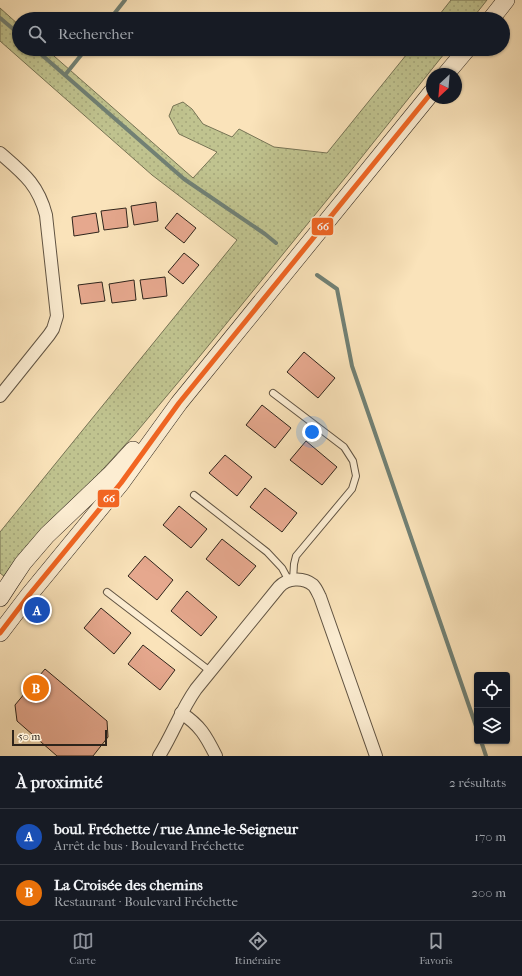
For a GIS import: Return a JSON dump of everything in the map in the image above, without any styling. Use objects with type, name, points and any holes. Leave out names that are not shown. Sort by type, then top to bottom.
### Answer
[{"type":"main road","points":[[497,12],[506,0]]},
{"type":"main road","points":[[451,68],[461,56]]},
{"type":"main road","points":[[0,633],[29,595],[121,483],[179,403],[426,99]]},
{"type":"main road","points":[[0,598],[20,567],[47,535],[111,474],[179,403]]},
{"type":"street","points":[[0,153],[30,181],[36,189],[44,207],[56,316],[53,330],[0,396]]},
{"type":"street","points":[[159,756],[188,700],[210,671],[279,587],[284,582],[297,579],[306,581],[316,590],[376,756]]},
{"type":"street","points":[[181,713],[200,728],[216,756]]},
{"type":"lane","points":[[273,393],[344,447],[353,461],[356,476],[352,489],[296,556],[291,580]]},
{"type":"lane","points":[[194,495],[267,552],[291,580]]},
{"type":"lane","points":[[108,592],[210,671]]},
{"type":"green space","points":[[451,0],[487,0],[478,12],[442,12]]},
{"type":"green space","points":[[0,8],[12,19],[12,52],[0,41]]},
{"type":"green space","points":[[17,56],[54,56],[193,178],[217,152],[179,134],[169,116],[173,106],[183,102],[192,109],[203,124],[232,137],[239,129],[274,147],[327,153],[405,56],[442,56],[433,68],[426,68],[426,77],[191,367],[134,435],[5,577],[0,573],[0,532],[237,240],[152,175]]},
{"type":"building","points":[[156,202],[158,221],[134,225],[131,206]]},
{"type":"building","points":[[126,208],[128,227],[104,230],[101,211]]},
{"type":"building","points":[[96,213],[99,232],[74,236],[72,217]]},
{"type":"building","points":[[177,213],[196,228],[184,243],[165,228]]},
{"type":"building","points":[[184,253],[199,265],[183,284],[168,272]]},
{"type":"building","points":[[165,277],[167,296],[143,299],[140,280]]},
{"type":"building","points":[[134,280],[136,300],[112,303],[109,284]]},
{"type":"building","points":[[102,282],[105,301],[81,304],[78,285]]},
{"type":"building","points":[[304,352],[335,378],[318,398],[287,372]]},
{"type":"building","points":[[262,405],[291,428],[275,448],[246,425]]},
{"type":"building","points":[[306,441],[337,467],[322,485],[290,460]]},
{"type":"building","points":[[225,455],[252,477],[237,496],[209,473]]},
{"type":"building","points":[[265,488],[297,513],[282,532],[250,507]]},
{"type":"building","points":[[179,506],[207,529],[191,548],[163,525]]},
{"type":"building","points":[[222,539],[256,566],[239,586],[206,559]]},
{"type":"building","points":[[145,556],[173,580],[157,600],[128,576]]},
{"type":"building","points":[[187,591],[217,617],[201,636],[171,611]]},
{"type":"building","points":[[101,608],[131,633],[114,654],[84,628]]},
{"type":"building","points":[[143,645],[175,670],[160,690],[128,664]]},
{"type":"building","points":[[45,669],[107,721],[108,737],[93,756],[57,756],[17,721],[15,705]]},
{"type":"waterway","points":[[116,12],[125,0]]},
{"type":"waterway","points":[[0,18],[12,28]]},
{"type":"waterway","points":[[43,56],[184,179],[276,243]]},
{"type":"waterway","points":[[65,75],[80,56]]},
{"type":"waterway","points":[[317,275],[337,289],[352,366],[474,720]]},
{"type":"waterway","points":[[482,744],[486,756]]},
{"type":"transit line","name":"66","points":[[0,633],[29,595],[121,483],[179,403],[426,99]]},
{"type":"place","name":"boul. Fréchette / rue Anne-le-Seigneur","points":[[37,610]]},
{"type":"place","name":"La Croisée des chemins","points":[[36,688]]}]
